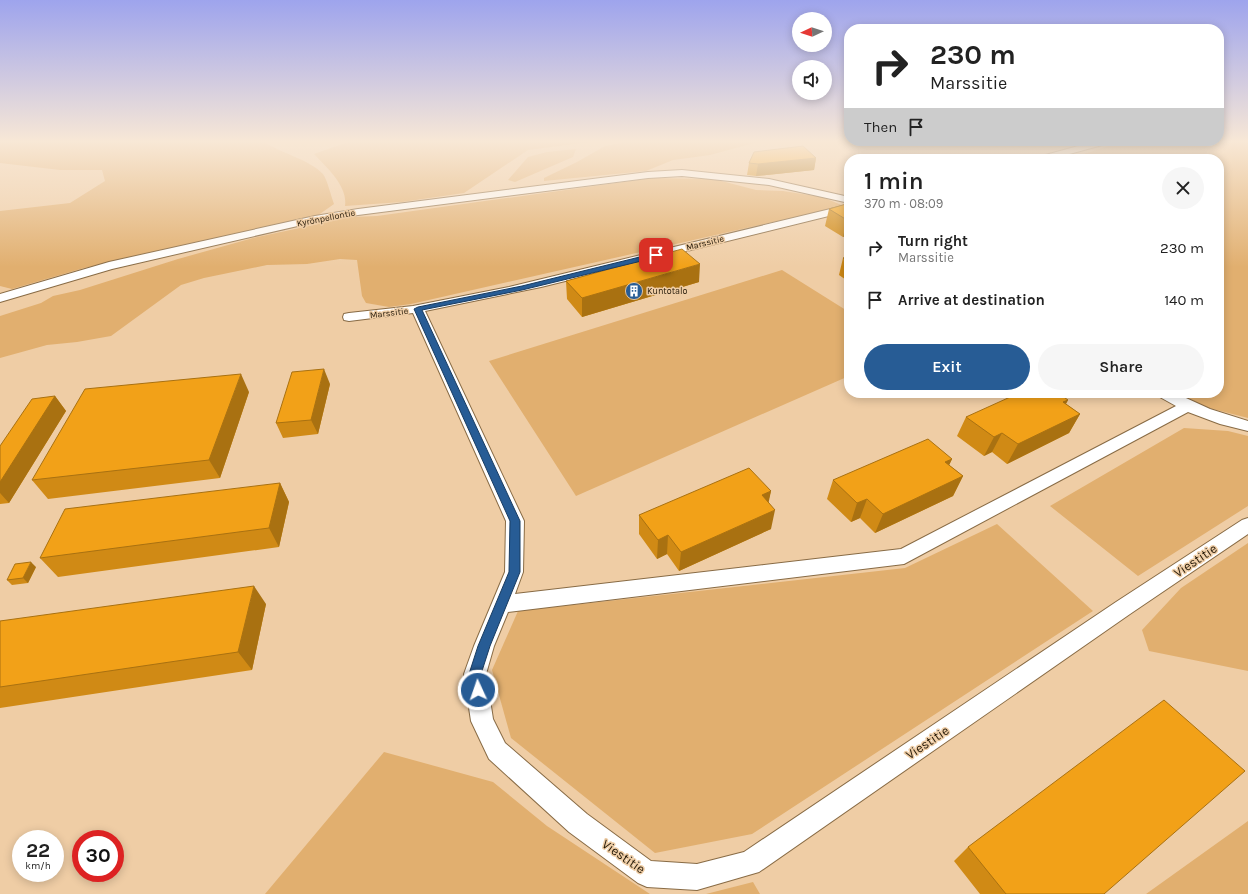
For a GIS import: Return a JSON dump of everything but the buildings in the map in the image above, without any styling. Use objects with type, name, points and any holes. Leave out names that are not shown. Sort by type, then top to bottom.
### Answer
[{"type":"street","name":"Kyrönpellontie","points":[[0,298],[110,266],[315,219],[358,212],[578,184]]},
{"type":"street","name":"Kyrönpellontie","points":[[777,184],[844,199]]},
{"type":"street","name":"Marssitie","points":[[349,317],[418,309],[522,288],[844,209]]},
{"type":"street","name":"Viestitie","points":[[418,309],[515,521],[514,572],[484,646],[475,674],[482,721],[497,751],[578,823],[647,874],[697,877],[750,863],[1248,525]]},
{"type":"street","points":[[1172,398],[1187,406],[1222,420],[1248,426]]},
{"type":"street","points":[[501,604],[904,556],[1187,406]]},
{"type":"shaded area","points":[[101,184],[327,184],[334,204],[317,216],[84,268],[12,289],[0,286],[0,211],[70,203]]},
{"type":"shaded area","points":[[340,184],[478,184],[464,193],[402,202],[345,206],[345,199]]},
{"type":"shaded area","points":[[611,184],[732,184],[756,190],[783,191],[822,197],[844,206],[411,304],[389,307],[366,303],[362,296],[357,260],[340,259],[307,264],[267,265],[204,278],[181,285],[111,336],[77,342],[47,345],[0,358],[0,316],[41,303],[53,296],[80,290],[178,259],[253,238],[351,217],[377,216]]},
{"type":"shaded area","points":[[1224,184],[1248,184],[1248,418],[1205,407],[1188,398],[1224,398]]},
{"type":"shaded area","points":[[782,270],[844,309],[844,378],[576,496],[489,361]]},
{"type":"shaded area","points":[[1184,428],[1228,431],[1248,436],[1248,506],[1138,576],[1050,506]]},
{"type":"shaded area","points":[[997,524],[1093,611],[752,834],[655,853],[511,738],[492,670],[518,611],[905,568]]},
{"type":"shaded area","points":[[1248,543],[1248,671],[1149,651],[1142,630],[1181,588]]},
{"type":"shaded area","points":[[384,752],[493,782],[547,826],[650,894],[265,894]]},
{"type":"shaded area","points":[[1248,821],[1248,894],[1146,894]]},
{"type":"shaded area","points":[[753,882],[760,894],[706,894]]},
{"type":"place","name":"Kuntotalo","points":[[634,291]]},
{"type":"route","points":[[478,690],[475,674],[484,646],[514,572],[515,521],[418,309],[522,288],[656,255]]}]
